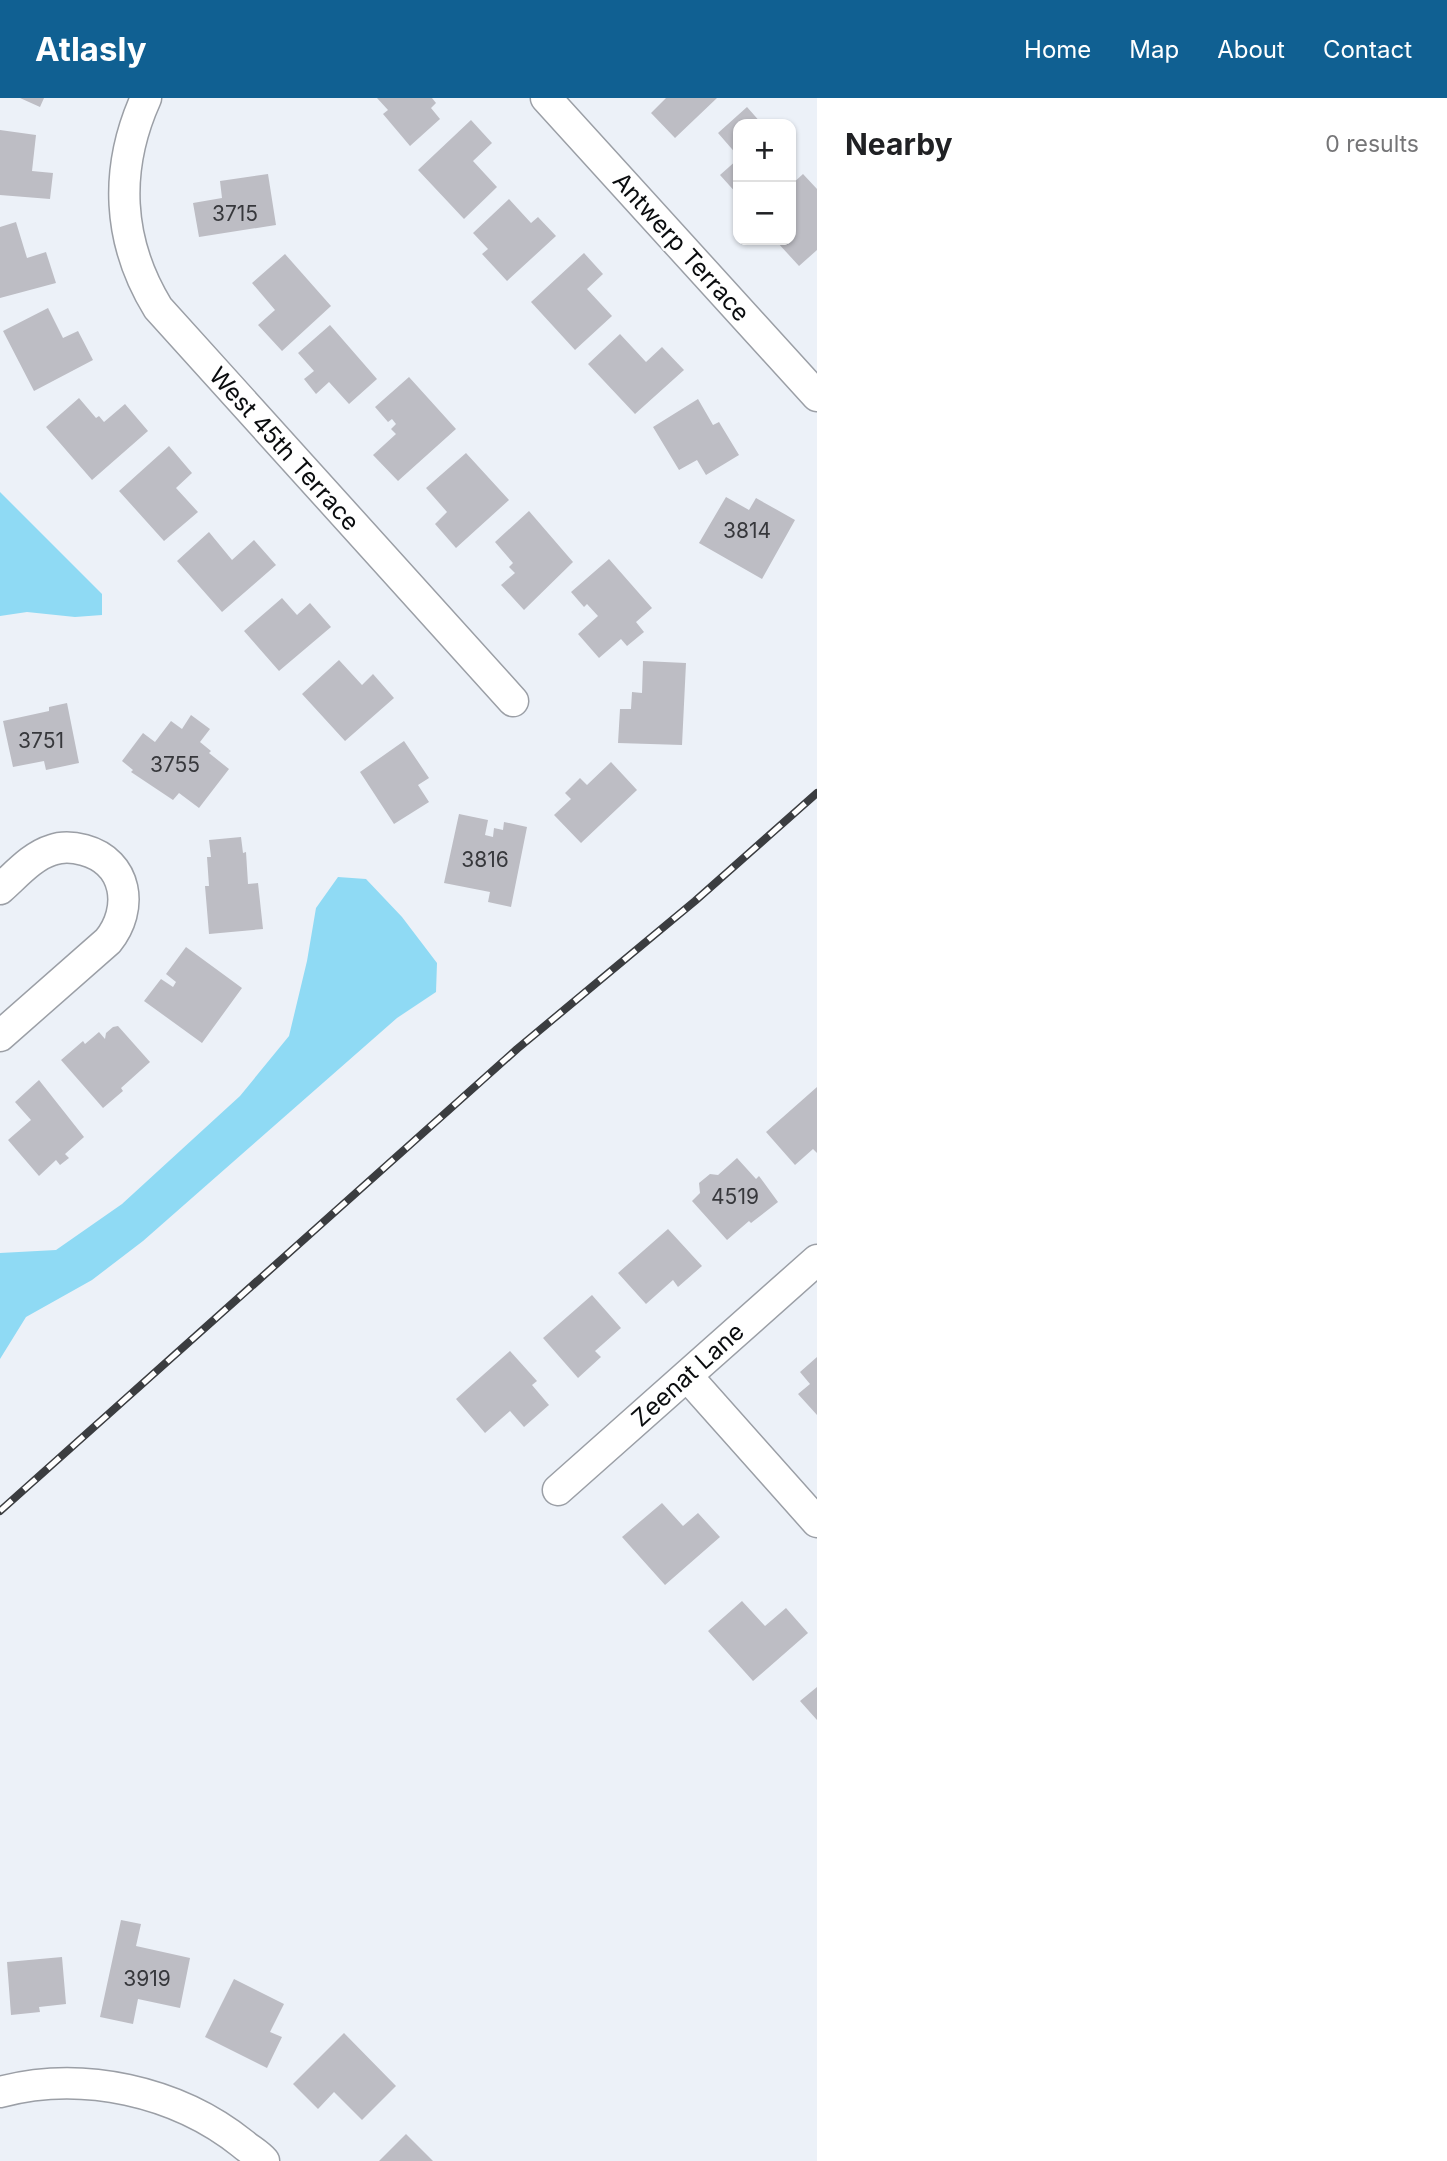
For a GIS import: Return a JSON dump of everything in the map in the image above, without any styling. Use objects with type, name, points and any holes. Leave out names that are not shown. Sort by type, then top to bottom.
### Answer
[{"type":"street","name":"West 45th Terrace","points":[[146,98],[136,121],[123,180],[133,253],[150,295],[158,308],[513,701]]},
{"type":"street","name":"Antwerp Terrace","points":[[546,98],[817,396]]},
{"type":"street","points":[[0,889],[42,853],[72,847],[92,852],[104,859],[117,875],[124,898],[118,928],[108,941],[0,1036]]},
{"type":"street","name":"Zeenat Lane","points":[[558,1490],[817,1260]]},
{"type":"street","points":[[687,1376],[817,1522]]},
{"type":"street","points":[[0,2092],[22,2087],[81,2083],[139,2092],[195,2113],[233,2135],[264,2161]]},
{"type":"water","points":[[0,492],[102,594],[102,615],[75,617],[27,612],[0,616]]},
{"type":"water","points":[[338,877],[366,879],[402,917],[437,963],[436,992],[397,1018],[143,1241],[92,1280],[26,1317],[0,1359],[0,1253],[56,1250],[122,1204],[240,1096],[289,1036],[307,961],[316,908]]},
{"type":"building","points":[[20,98],[44,98],[40,107]]},
{"type":"building","points":[[377,98],[432,98],[436,103],[431,108],[440,119],[410,146],[383,114],[388,110]]},
{"type":"building","points":[[666,98],[717,98],[675,138],[651,113]]},
{"type":"building","points":[[747,107],[758,119],[734,119]]},
{"type":"building","points":[[471,120],[492,143],[473,161],[497,187],[464,219],[418,170]]},
{"type":"building","points":[[733,120],[733,150],[718,133]]},
{"type":"building","points":[[0,130],[36,135],[32,171],[53,173],[50,199],[0,195]]},
{"type":"building","points":[[733,163],[733,189],[720,175]]},
{"type":"building","points":[[268,174],[276,225],[199,237],[193,203],[222,198],[220,181]]},
{"type":"building","points":[[803,174],[817,189],[817,250],[799,266],[780,245],[796,245],[796,180]]},
{"type":"building","points":[[509,199],[531,223],[538,217],[556,236],[507,281],[482,254],[488,249],[473,233]]},
{"type":"building","points":[[16,222],[27,258],[46,252],[56,283],[0,298],[0,227]]},
{"type":"building","points":[[584,253],[603,274],[587,289],[612,316],[575,350],[531,302]]},
{"type":"building","points":[[285,254],[331,306],[282,351],[258,325],[275,310],[252,283]]},
{"type":"building","points":[[48,308],[63,338],[78,331],[93,360],[34,391],[3,331]]},
{"type":"building","points":[[330,325],[377,379],[349,404],[329,382],[316,394],[304,379],[314,371],[298,353]]},
{"type":"building","points":[[620,334],[646,362],[662,347],[684,370],[635,414],[588,364]]},
{"type":"building","points":[[409,377],[456,429],[398,481],[373,455],[396,434],[391,429],[396,424],[392,419],[388,422],[375,407]]},
{"type":"building","points":[[79,398],[96,418],[99,416],[104,422],[125,404],[148,431],[92,480],[46,427]]},
{"type":"building","points":[[698,399],[713,425],[719,422],[739,455],[706,475],[697,460],[679,470],[653,427]]},
{"type":"building","points":[[169,446],[192,473],[176,488],[198,512],[164,541],[119,491]]},
{"type":"building","points":[[466,453],[509,500],[456,548],[435,524],[447,512],[426,488]]},
{"type":"building","points":[[726,497],[749,510],[756,498],[795,520],[762,579],[699,543]]},
{"type":"building","points":[[529,511],[573,562],[524,610],[501,585],[515,573],[509,567],[513,563],[495,542]]},
{"type":"building","points":[[209,532],[232,560],[254,540],[276,565],[222,612],[177,561]]},
{"type":"building","points":[[609,559],[652,608],[636,622],[644,632],[627,646],[621,639],[599,658],[578,634],[598,616],[587,604],[584,607],[571,592]]},
{"type":"building","points":[[282,598],[297,615],[310,603],[331,627],[279,671],[244,631]]},
{"type":"building","points":[[339,660],[362,685],[373,674],[394,698],[345,741],[302,694]]},
{"type":"building","points":[[643,661],[686,663],[682,745],[618,743],[620,709],[631,709],[632,692],[642,693]]},
{"type":"building","points":[[67,703],[79,763],[46,770],[44,761],[13,767],[3,721],[49,711],[49,707]]},
{"type":"building","points":[[191,715],[210,729],[200,742],[229,769],[199,808],[179,793],[173,800],[131,772],[133,770],[122,761],[143,733],[155,742],[171,721],[182,729]]},
{"type":"building","points":[[404,741],[429,778],[418,785],[429,802],[394,824],[360,772]]},
{"type":"building","points":[[611,762],[637,790],[581,843],[554,815],[571,799],[565,793],[580,778],[587,785]]},
{"type":"building","points":[[459,814],[488,820],[485,835],[493,837],[494,828],[503,830],[504,822],[527,827],[511,907],[488,902],[490,892],[444,883]]},
{"type":"building","points":[[241,837],[243,853],[246,852],[248,884],[258,883],[263,929],[209,934],[205,886],[209,886],[209,840]]},
{"type":"building","points":[[186,947],[242,988],[202,1043],[144,1001],[161,979],[173,987],[176,982],[166,974]]},
{"type":"building","points":[[118,1026],[150,1062],[103,1108],[61,1060],[83,1041],[85,1044],[99,1032],[105,1039],[106,1033]]},
{"type":"building","points":[[39,1080],[84,1137],[65,1154],[69,1158],[60,1165],[56,1160],[39,1176],[8,1140],[31,1120],[15,1102]]},
{"type":"building","points":[[817,1087],[817,1153],[813,1149],[795,1165],[766,1132]]},
{"type":"building","points":[[737,1158],[756,1179],[759,1176],[778,1202],[727,1240],[692,1201],[700,1193],[699,1183],[710,1174],[718,1175]]},
{"type":"building","points":[[668,1229],[702,1266],[678,1287],[673,1280],[646,1304],[618,1273]]},
{"type":"building","points":[[592,1295],[621,1328],[595,1351],[601,1357],[578,1378],[543,1338]]},
{"type":"building","points":[[510,1351],[537,1381],[532,1385],[549,1405],[524,1427],[510,1411],[485,1433],[456,1399]]},
{"type":"building","points":[[817,1357],[817,1415],[798,1394],[810,1384],[800,1372]]},
{"type":"building","points":[[662,1503],[683,1526],[698,1513],[720,1537],[665,1585],[622,1537]]},
{"type":"building","points":[[742,1601],[765,1626],[786,1608],[808,1633],[753,1681],[708,1631]]},
{"type":"building","points":[[817,1687],[817,1720],[800,1701]]},
{"type":"building","points":[[121,1920],[141,1924],[136,1946],[190,1958],[180,2008],[138,1999],[133,2024],[100,2017]]},
{"type":"building","points":[[62,1957],[66,2004],[39,2007],[40,2012],[11,2015],[7,1962]]},
{"type":"building","points":[[234,1979],[284,2004],[270,2032],[282,2037],[267,2068],[205,2037]]},
{"type":"building","points":[[344,2033],[396,2086],[362,2120],[334,2092],[318,2109],[293,2084]]},
{"type":"building","points":[[406,2134],[433,2161],[379,2161]]},
{"type":"railway","points":[[0,1511],[517,1049],[695,901],[817,793]]}]
